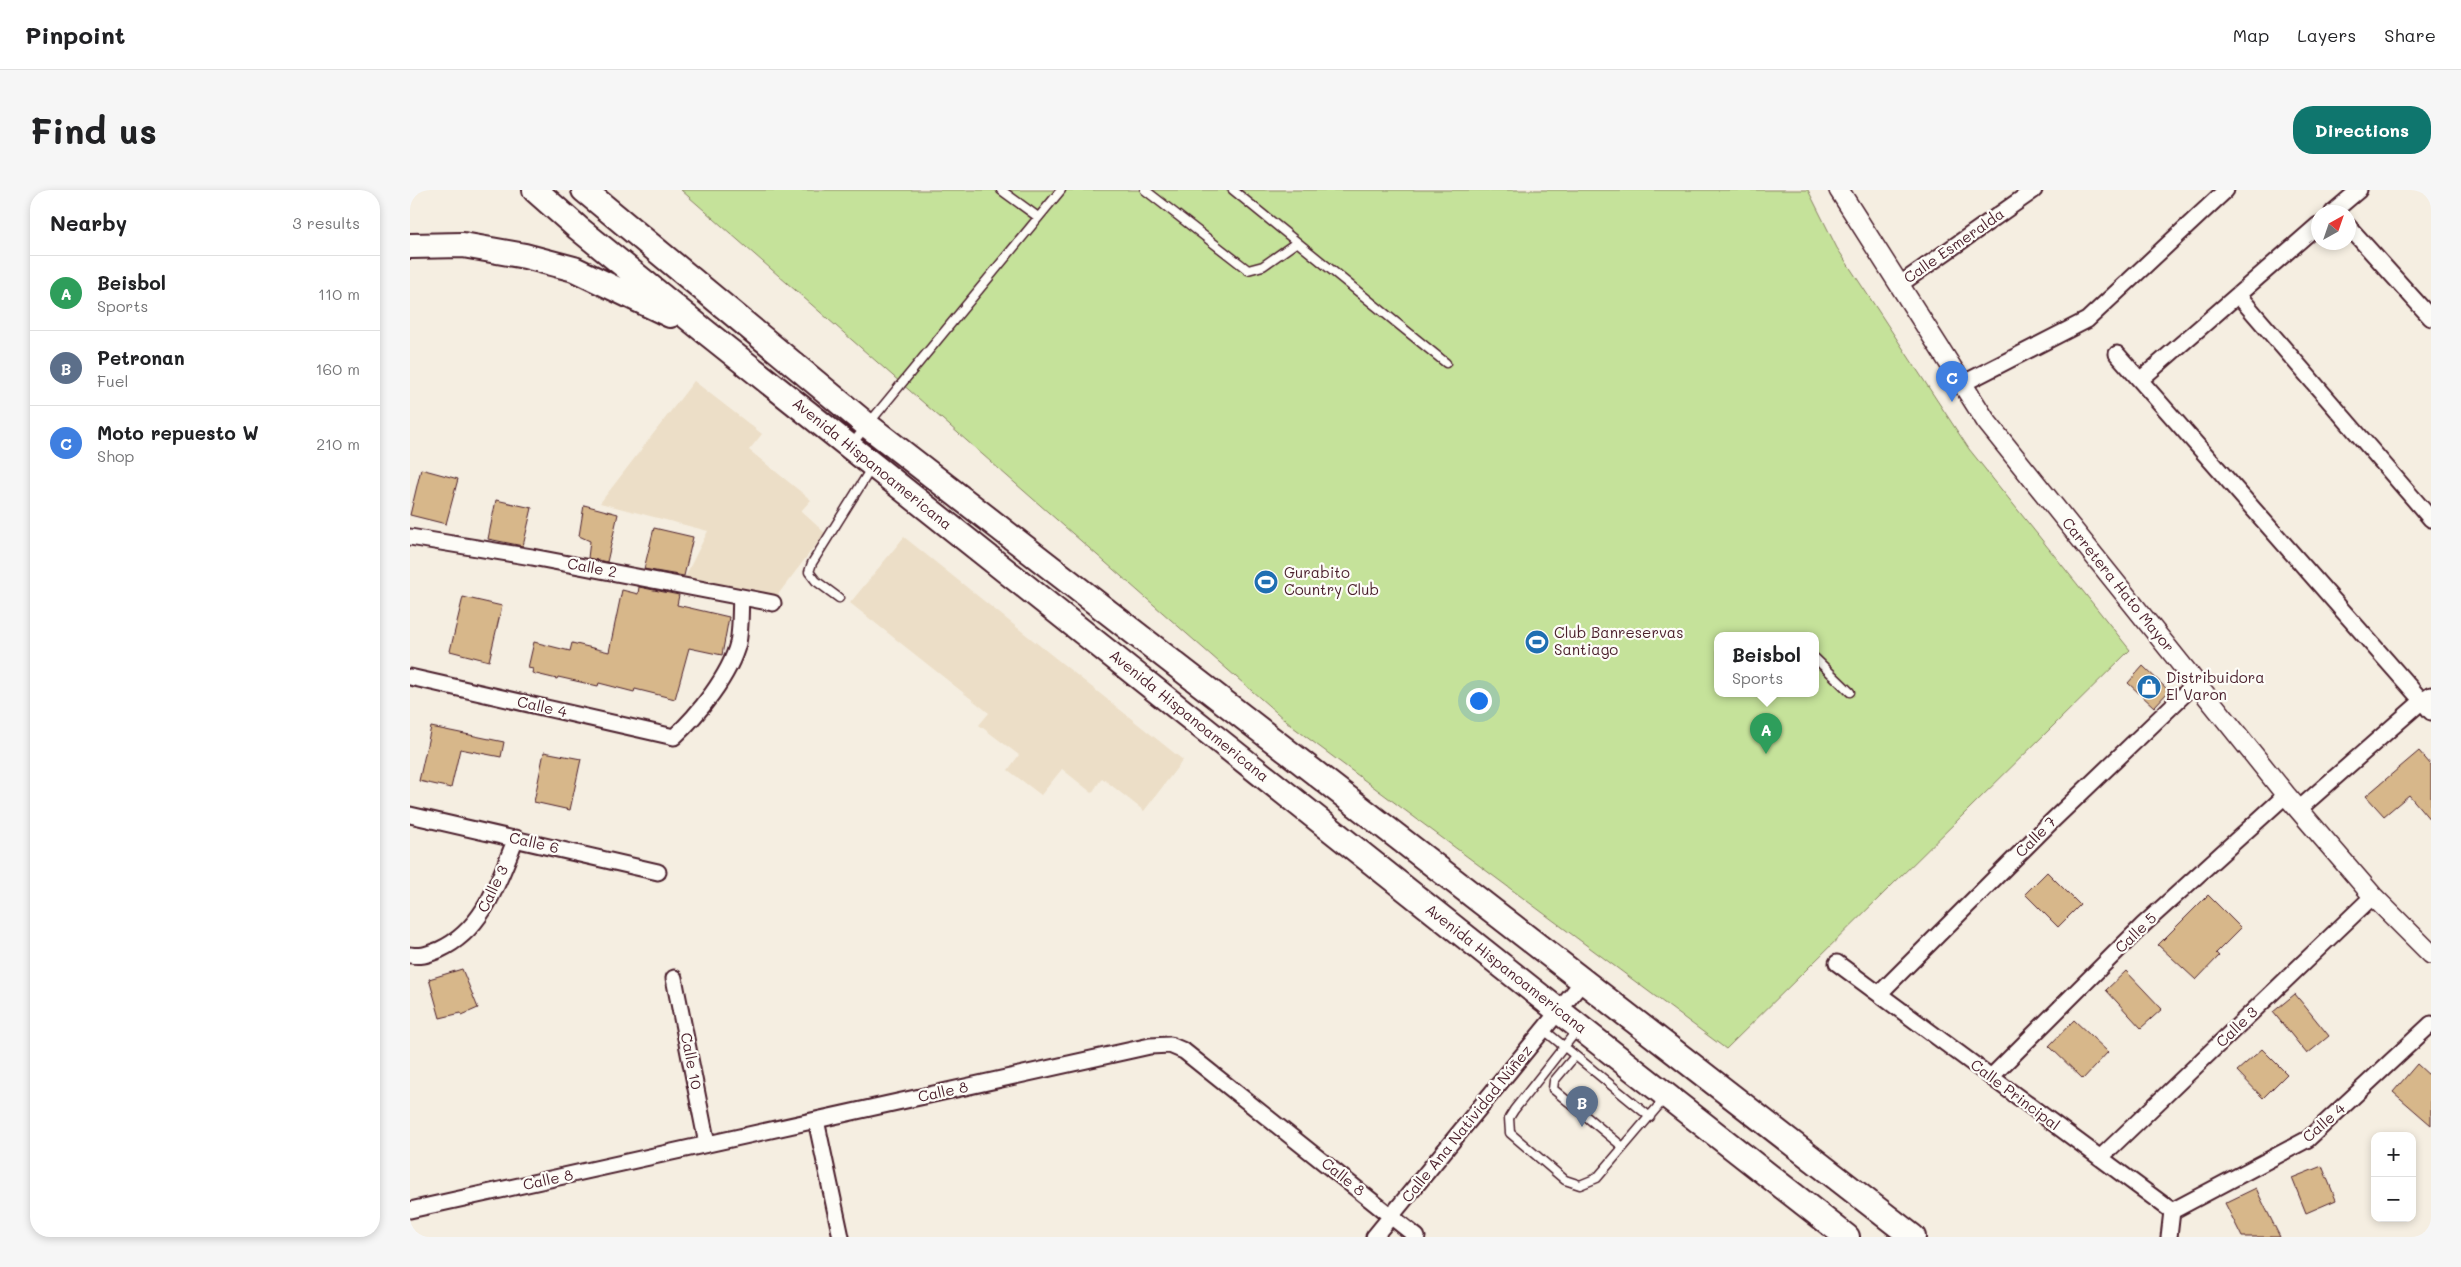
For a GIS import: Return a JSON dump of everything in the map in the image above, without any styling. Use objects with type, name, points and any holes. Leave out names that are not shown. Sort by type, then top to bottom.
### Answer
[{"type":"main road","name":"Avenida Hispanoamericana","points":[[536,190],[578,228],[707,333],[1560,1012],[1847,1237]]},
{"type":"main road","points":[[584,190],[718,301]]},
{"type":"main road","points":[[603,190],[718,301]]},
{"type":"main road","points":[[410,246],[463,244],[525,256],[574,269],[707,333]]},
{"type":"main road","name":"Avenida Hispanoamericana","points":[[718,301],[867,425],[1913,1237]]},
{"type":"street","name":"Carretera Hato Mayor","points":[[1839,190],[1986,421],[2286,795],[2374,896],[2431,954]]},
{"type":"street","name":"Calle Esmeralda","points":[[1899,285],[2034,190]]},
{"type":"street","points":[[1962,384],[2087,320],[2226,190]]},
{"type":"street","points":[[2343,205],[2359,190]]},
{"type":"street","points":[[2140,380],[2311,231]]},
{"type":"street","points":[[2356,235],[2431,318]]},
{"type":"street","points":[[2238,295],[2431,519]]},
{"type":"street","points":[[2117,354],[2428,703],[2299,809]]},
{"type":"street","name":"Calle 2","points":[[410,537],[532,557],[773,602]]},
{"type":"street","name":"Calle 4","points":[[410,677],[674,737],[692,720],[729,668],[738,641],[741,597]]},
{"type":"street","name":"Calle 7","points":[[1879,994],[2050,823],[2196,683]]},
{"type":"street","name":"Calle 5","points":[[1990,1077],[2143,925],[2286,795]]},
{"type":"street","name":"Calle 6","points":[[410,815],[658,872]]},
{"type":"street","name":"Calle 3","points":[[410,955],[421,957],[455,943],[483,914],[516,838]]},
{"type":"street","name":"Calle 3","points":[[2100,1158],[2374,896]]},
{"type":"street","name":"Calle Principal","points":[[1837,963],[2172,1212]]},
{"type":"street","name":"Calle 10","points":[[674,978],[708,1144]]},
{"type":"street","name":"Calle Ana Natividad Núñez","points":[[1374,1237],[1560,1012],[1584,980]]},
{"type":"street","name":"Calle 4","points":[[2172,1212],[2308,1139],[2431,1024]]},
{"type":"street","name":"Calle 8","points":[[410,1210],[1150,1046],[1170,1046],[1184,1051],[1418,1237]]},
{"type":"street","points":[[816,1120],[840,1237]]},
{"type":"street","points":[[2169,1237],[2172,1212]]},
{"type":"lane","points":[[1000,190],[1038,217]]},
{"type":"lane","points":[[1145,190],[1248,270],[1263,266],[1297,242]]},
{"type":"lane","points":[[1233,190],[1446,363]]},
{"type":"lane","points":[[850,447],[1058,191]]},
{"type":"lane","points":[[839,598],[816,581],[809,572],[812,563],[873,465]]},
{"type":"lane","points":[[1819,662],[1850,692]]},
{"type":"lane","points":[[1580,1027],[1509,1118],[1510,1133],[1565,1180],[1580,1185],[1597,1178],[1667,1096]]},
{"type":"lane","points":[[1544,1030],[1650,1117]]},
{"type":"lane","points":[[1575,1056],[1553,1084],[1553,1089],[1623,1148]]},
{"type":"shaded area","points":[[694,381],[762,434],[749,450],[811,500],[801,511],[825,533],[776,597],[685,577],[708,531],[600,503]]},
{"type":"shaded area","points":[[904,537],[1183,760],[1144,811],[1102,778],[1092,793],[1062,769],[1041,795],[1008,770],[1019,755],[979,725],[989,713],[850,603]]},
{"type":"green space","points":[[681,190],[1808,190],[1837,248],[1969,449],[2130,650],[1726,1049],[1293,727]]},
{"type":"building","points":[[421,469],[458,479],[446,524],[410,515]]},
{"type":"building","points":[[496,500],[532,508],[523,546],[488,539]]},
{"type":"building","points":[[584,505],[618,514],[607,562],[588,558],[590,541],[579,536]]},
{"type":"building","points":[[654,528],[693,537],[684,576],[644,569]]},
{"type":"building","points":[[639,587],[679,595],[677,605],[729,617],[722,655],[689,648],[675,699],[635,689],[634,692],[599,683],[598,686],[558,677],[557,679],[532,673],[533,669],[528,668],[534,642],[570,651],[572,643],[609,652],[622,590],[638,594]]},
{"type":"building","points":[[463,597],[502,606],[489,661],[450,651]]},
{"type":"building","name":"Distribuidora El Varon","points":[[2143,666],[2169,691],[2154,707],[2128,683]]},
{"type":"building","points":[[431,727],[504,742],[501,757],[460,749],[451,788],[419,781]]},
{"type":"building","points":[[2419,751],[2431,765],[2431,821],[2409,795],[2384,816],[2366,796]]},
{"type":"building","points":[[544,752],[581,759],[570,810],[534,802]]},
{"type":"building","points":[[2047,872],[2080,905],[2058,927],[2025,894]]},
{"type":"building","points":[[2208,895],[2241,928],[2216,953],[2219,956],[2196,980],[2158,945]]},
{"type":"building","points":[[462,969],[478,1008],[462,1015],[461,1013],[440,1018],[429,979]]},
{"type":"building","points":[[2126,971],[2162,1009],[2141,1028],[2106,990]]},
{"type":"building","points":[[2295,994],[2329,1036],[2307,1054],[2273,1012]]},
{"type":"building","points":[[2074,1020],[2108,1052],[2083,1079],[2049,1046]]},
{"type":"building","points":[[2262,1049],[2287,1074],[2263,1098],[2237,1071]]},
{"type":"building","points":[[2417,1064],[2431,1077],[2431,1125],[2393,1092]]},
{"type":"building","points":[[2322,1166],[2336,1200],[2306,1213],[2292,1178]]},
{"type":"building","points":[[2256,1188],[2280,1237],[2242,1237],[2225,1203]]},
{"type":"place","name":"Moto repuesto W","points":[[1952,402]]},
{"type":"place","name":"Gurabito Country Club","points":[[1266,582]]},
{"type":"place","name":"Club Banreservas Santiago","points":[[1537,642]]},
{"type":"place","name":"Distribuidora El Varon","points":[[2149,687]]},
{"type":"place","name":"Beisbol","points":[[1766,754]]},
{"type":"place","name":"Petronan","points":[[1582,1127]]}]
